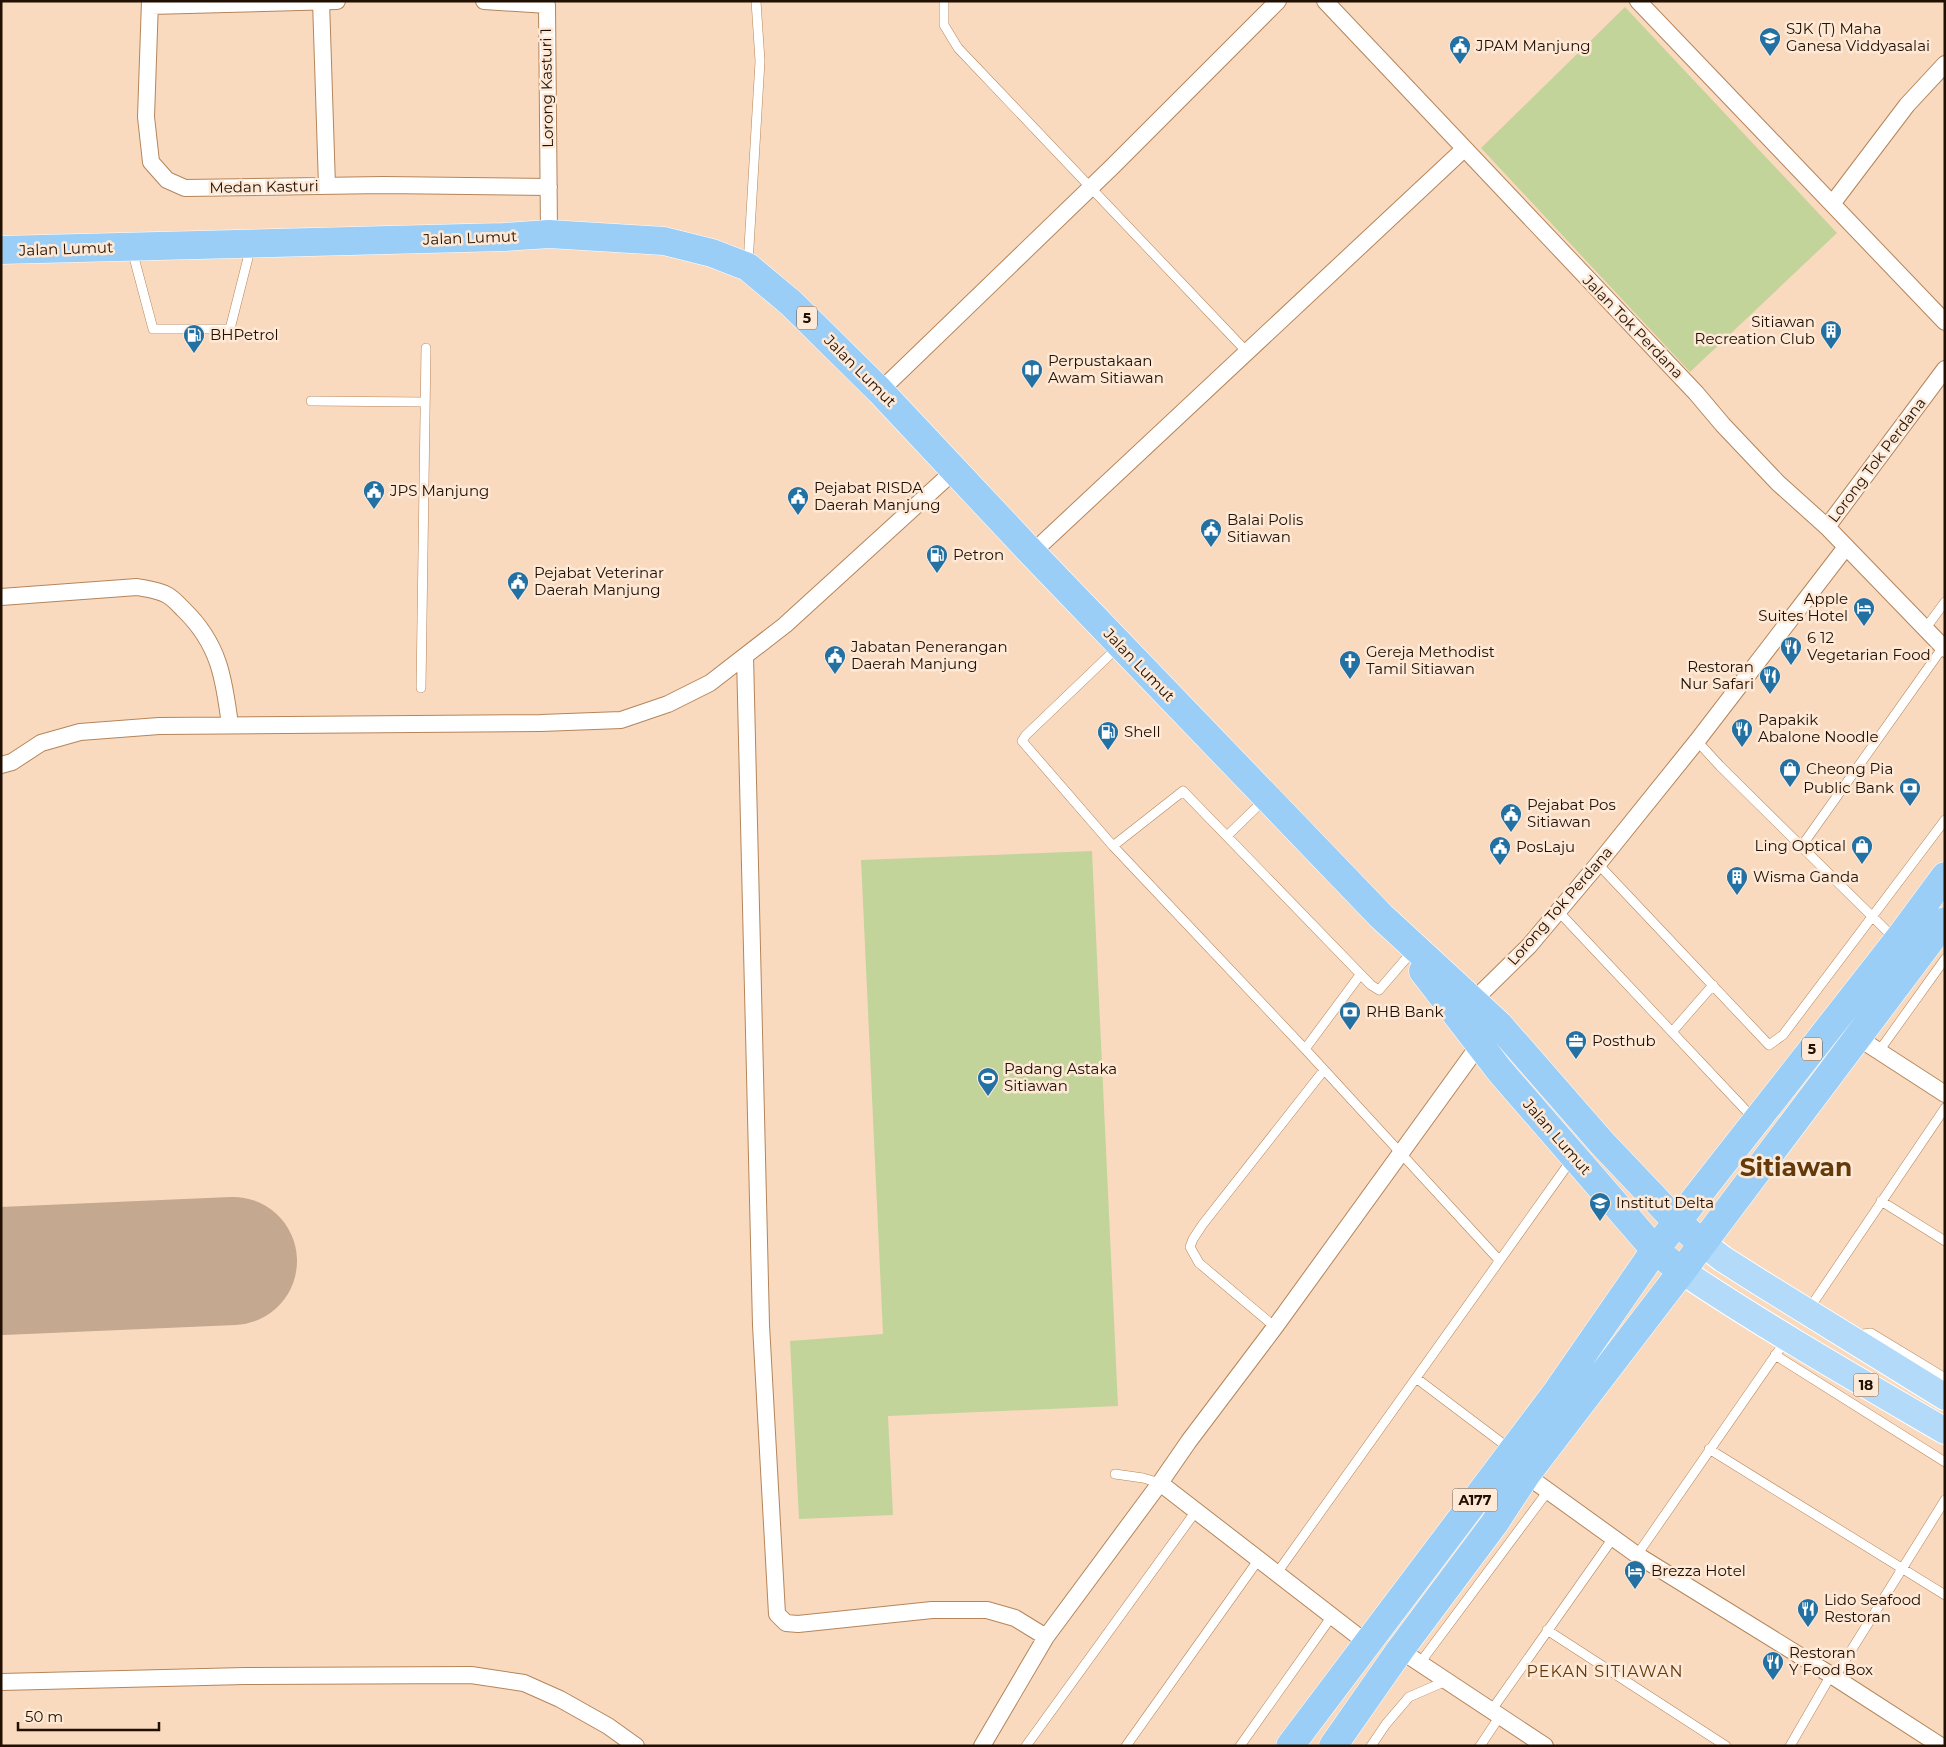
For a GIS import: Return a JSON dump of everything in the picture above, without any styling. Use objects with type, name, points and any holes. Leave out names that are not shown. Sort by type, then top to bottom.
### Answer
[{"type":"highway","name":"Jalan Lumut","points":[[1,250],[504,237],[549,234],[664,241],[712,253],[748,267],[791,302],[880,391],[1032,553],[1381,916],[1499,1025],[1602,1144],[1677,1222],[1702,1243]]},
{"type":"highway","name":"5","points":[[1655,1250],[1897,941],[1945,876]]},
{"type":"highway","name":"Jalan Lumut","points":[[1381,916],[1479,1045],[1655,1250],[1682,1271]]},
{"type":"highway","name":"5","points":[[1682,1271],[1702,1243],[1868,1044],[1945,921]]},
{"type":"highway","name":"A177","points":[[1290,1746],[1556,1393],[1655,1250]]},
{"type":"highway","name":"A177","points":[[1333,1746],[1410,1657],[1526,1475],[1682,1271]]},
{"type":"main road","name":"Jalan Lumut","points":[[1702,1243],[1723,1259],[1945,1397]]},
{"type":"main road","name":"Jalan Lumut","points":[[1682,1271],[1720,1297],[1781,1346],[1810,1352],[1945,1431]]},
{"type":"street","points":[[321,1],[327,186]]},
{"type":"street","points":[[150,4],[337,1]]},
{"type":"street","name":"Lorong Kasturi 1","points":[[484,1],[547,3],[549,234]]},
{"type":"street","points":[[880,391],[1091,188],[1278,1]]},
{"type":"street","name":"Jalan Tok Perdana","points":[[1325,1],[1696,393],[1723,425],[1778,483],[1827,527],[1944,648]]},
{"type":"street","points":[[1638,1],[1945,322]]},
{"type":"street","name":"Medan Kasturi","points":[[150,4],[146,118],[151,162],[167,180],[185,188],[548,186]]},
{"type":"street","points":[[1832,204],[1907,105],[1945,64]]},
{"type":"street","points":[[1032,553],[1464,149]]},
{"type":"street","name":"Lorong Tok Perdana","points":[[1827,527],[1945,369]]},
{"type":"street","points":[[1,765],[12,762],[41,743],[80,732],[159,726],[541,723],[621,720],[668,704],[710,683],[785,625],[955,470]]},
{"type":"street","name":"Lorong Tok Perdana","points":[[1473,1001],[1529,946],[1598,864],[1697,742],[1846,547]]},
{"type":"street","points":[[1,597],[137,587],[157,590],[168,595],[193,619],[206,635],[225,682],[230,725]]},
{"type":"street","points":[[745,656],[761,1324],[777,1614],[786,1623],[798,1624],[932,1610],[987,1610],[1015,1618],[1046,1637]]},
{"type":"street","points":[[1868,1044],[1945,1094]]},
{"type":"street","points":[[982,1746],[1046,1637],[1275,1327],[1479,1045]]},
{"type":"street","points":[[1526,1475],[1637,1555],[1832,1676],[1940,1746]]},
{"type":"street","points":[[1160,1484],[1368,1644]]},
{"type":"street","points":[[1410,1657],[1545,1746]]},
{"type":"street","points":[[1,1682],[245,1676],[471,1675],[524,1683],[560,1698],[608,1726],[636,1746]]},
{"type":"lane","points":[[748,267],[760,61],[756,1]]},
{"type":"lane","points":[[944,1],[944,25],[958,48],[1247,352]]},
{"type":"lane","points":[[131,247],[153,329],[230,329],[252,244]]},
{"type":"lane","points":[[421,688],[426,348]]},
{"type":"lane","points":[[311,401],[425,402]]},
{"type":"lane","points":[[1925,629],[1945,602]]},
{"type":"lane","points":[[1120,645],[1022,741],[1113,846],[1305,1049],[1499,1260]]},
{"type":"lane","points":[[1801,847],[1944,648]]},
{"type":"lane","points":[[1697,742],[1897,941]]},
{"type":"lane","points":[[1113,846],[1183,792],[1360,975],[1378,990],[1410,954]]},
{"type":"lane","points":[[1227,836],[1266,797]]},
{"type":"lane","points":[[1598,864],[1769,1045],[1783,1035],[1945,820]]},
{"type":"lane","points":[[1558,911],[1756,1121]]},
{"type":"lane","points":[[1868,1044],[1944,961]]},
{"type":"lane","points":[[1305,1049],[1360,975]]},
{"type":"lane","points":[[1672,1032],[1713,985]]},
{"type":"lane","points":[[1275,1327],[1199,1263],[1190,1247],[1203,1224],[1324,1070]]},
{"type":"lane","points":[[1808,1312],[1945,1108]]},
{"type":"lane","points":[[1277,1573],[1574,1156]]},
{"type":"lane","points":[[1881,1201],[1945,1241]]},
{"type":"lane","points":[[1858,1343],[1863,1334],[1871,1333],[1945,1378]]},
{"type":"lane","points":[[1637,1555],[1781,1346],[1820,1384],[1945,1462]]},
{"type":"lane","points":[[1810,1352],[1820,1384]]},
{"type":"lane","points":[[1416,1378],[1512,1450]]},
{"type":"lane","points":[[1709,1449],[1945,1595]]},
{"type":"lane","points":[[1115,1474],[1143,1478],[1160,1484]]},
{"type":"lane","points":[[1410,1657],[1548,1491]]},
{"type":"lane","points":[[1790,1746],[1832,1676],[1945,1500]]},
{"type":"lane","points":[[1026,1746],[1196,1511]]},
{"type":"lane","points":[[1480,1746],[1496,1713],[1547,1630],[1613,1538]]},
{"type":"lane","points":[[1126,1746],[1259,1559]]},
{"type":"lane","points":[[1240,1746],[1332,1616]]},
{"type":"lane","points":[[1547,1630],[1726,1746]]},
{"type":"lane","points":[[1371,1746],[1386,1724],[1410,1697],[1446,1680]]},
{"type":"green space","points":[[1625,7],[1837,233],[1690,372],[1481,148]]},
{"type":"green space","name":"Padang Astaka Sitiawan","points":[[1092,851],[1118,1406],[888,1416],[893,1515],[799,1519],[790,1341],[883,1334],[861,860]]},
{"type":"runway","points":[[1,1271],[233,1261]]},
{"type":"place","name":"SJK (T) Maha Ganesa Viddyasalai","points":[[1770,57]]},
{"type":"place","name":"JPAM Manjung","points":[[1460,65]]},
{"type":"place","name":"Sitiawan Recreation Club","points":[[1831,350]]},
{"type":"place","name":"BHPetrol","points":[[194,354]]},
{"type":"place","name":"Perpustakaan Awam Sitiawan","points":[[1032,389]]},
{"type":"place","name":"JPS Manjung","points":[[374,510]]},
{"type":"place","name":"Pejabat RISDA Daerah Manjung","points":[[798,516]]},
{"type":"place","name":"Balai Polis Sitiawan","points":[[1211,548]]},
{"type":"place","name":"Petron","points":[[937,574]]},
{"type":"place","name":"Pejabat Veterinar Daerah Manjung","points":[[518,601]]},
{"type":"place","name":"Apple Suites Hotel","points":[[1864,627]]},
{"type":"place","name":"6 12 Vegetarian Food","points":[[1791,666]]},
{"type":"place","name":"Jabatan Penerangan Daerah Manjung","points":[[835,675]]},
{"type":"place","name":"Gereja Methodist Tamil Sitiawan","points":[[1350,680]]},
{"type":"place","name":"Restoran Nur Safari","points":[[1770,695]]},
{"type":"place","name":"Papakik Abalone Noodle","points":[[1742,748]]},
{"type":"place","name":"Shell","points":[[1108,751]]},
{"type":"place","name":"Cheong Pia","points":[[1790,788]]},
{"type":"place","name":"Public Bank","points":[[1910,807]]},
{"type":"place","name":"Pejabat Pos Sitiawan","points":[[1511,833]]},
{"type":"place","name":"Ling Optical","points":[[1862,865]]},
{"type":"place","name":"PosLaju","points":[[1500,866]]},
{"type":"place","name":"Wisma Ganda","points":[[1737,896]]},
{"type":"place","name":"RHB Bank","points":[[1350,1031]]},
{"type":"place","name":"Posthub","points":[[1576,1060]]},
{"type":"place","name":"Padang Astaka Sitiawan","points":[[988,1097]]},
{"type":"place","name":"Institut Delta","points":[[1600,1222]]},
{"type":"place","name":"Brezza Hotel","points":[[1635,1590]]},
{"type":"place","name":"Lido Seafood Restoran","points":[[1808,1628]]},
{"type":"place","name":"Restoran Y Food Box","points":[[1773,1681]]},
{"type":"district","name":"Sitiawan","points":[[1796,1167]]},
{"type":"district","name":"PEKAN SITIAWAN","points":[[1605,1671]]}]
